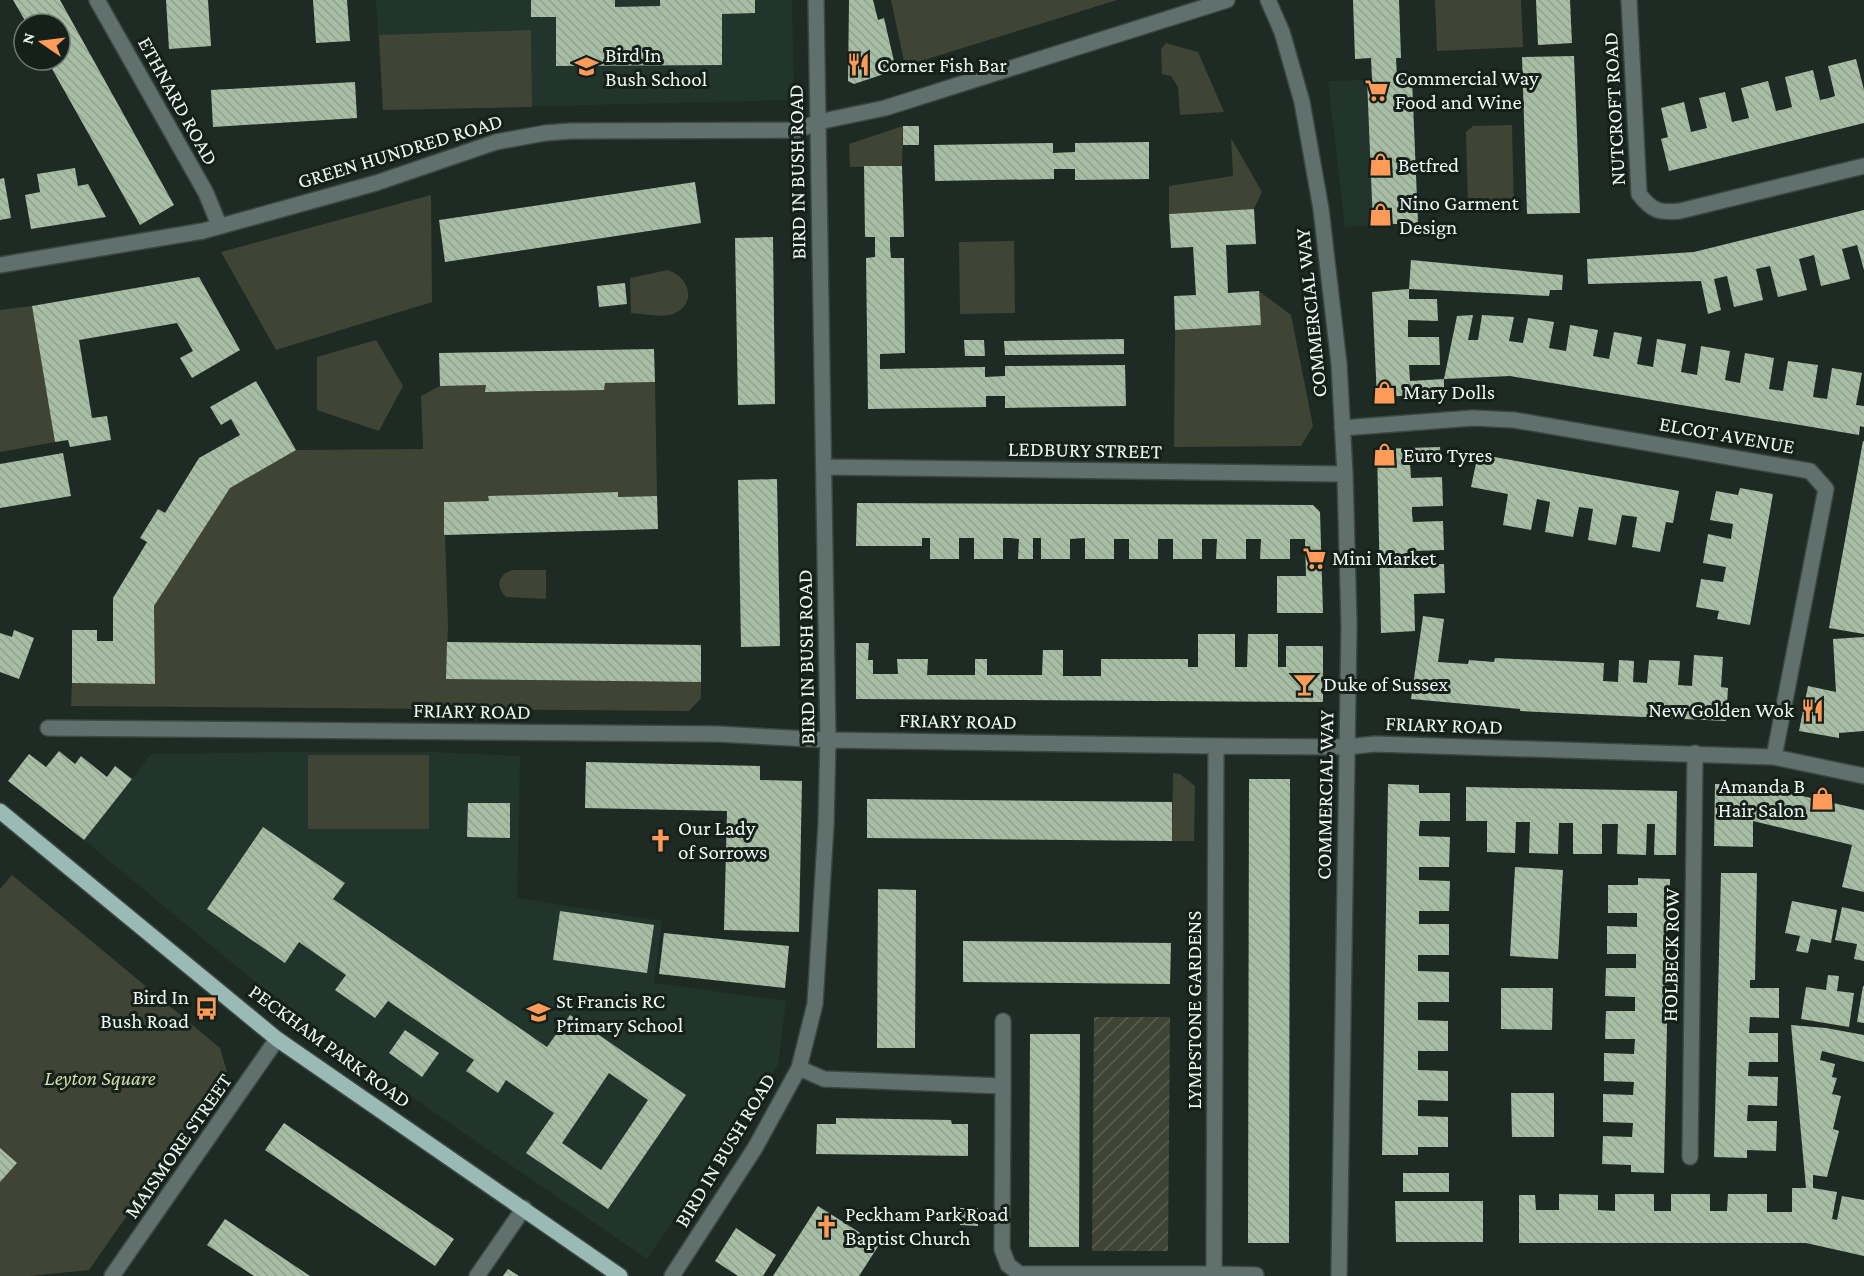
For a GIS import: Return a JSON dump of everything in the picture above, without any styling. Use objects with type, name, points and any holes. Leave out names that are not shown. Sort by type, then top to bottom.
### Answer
[{"type":"main road","name":"PECKHAM PARK ROAD","points":[[0,811],[278,1039],[620,1276]]},
{"type":"street","name":"ETHNARD ROAD","points":[[97,0],[206,193],[219,225]]},
{"type":"street","name":"BIRD IN BUSH ROAD","points":[[672,1276],[755,1148],[798,1068],[815,1004],[826,825],[828,740],[816,0]]},
{"type":"street","name":"GREEN HUNDRED ROAD","points":[[0,265],[203,231],[376,183],[506,140],[571,132],[798,130],[818,122],[885,108],[1227,0]]},
{"type":"street","name":"COMMERCIAL WAY","points":[[1269,0],[1282,32],[1302,102],[1319,198],[1334,307],[1345,474],[1349,602],[1339,1276]]},
{"type":"street","name":"NUTCROFT ROAD","points":[[1629,0],[1639,194],[1648,206],[1663,213],[1680,211],[1864,165]]},
{"type":"street","name":"ELCOT AVENUE","points":[[1342,428],[1473,418],[1514,420],[1810,471],[1826,489],[1774,757]]},
{"type":"street","name":"LEDBURY STREET","points":[[824,467],[1345,474]]},
{"type":"street","name":"FRIARY ROAD","points":[[48,728],[717,734],[828,740],[1216,746],[1346,747],[1375,744],[1774,757],[1864,776]]},
{"type":"street","name":"LYMPSTONE GARDENS","points":[[1214,1274],[1216,746]]},
{"type":"street","name":"HOLBECK ROW","points":[[1690,1157],[1695,753]]},
{"type":"street","points":[[1003,1021],[1002,1248],[1008,1265],[1020,1274],[1256,1275]]},
{"type":"street","name":"MAISMORE STREET","points":[[112,1276],[278,1039]]},
{"type":"street","points":[[798,1068],[824,1079],[1003,1086]]},
{"type":"street","points":[[477,1276],[524,1208]]},
{"type":"shaded area","name":"Bird In Bush School","points":[[376,0],[792,0],[794,100],[383,110]]},
{"type":"shaded area","points":[[1367,80],[1373,225],[1345,227],[1328,81]]},
{"type":"shaded area","name":"St Francis RC Primary School","points":[[433,752],[520,756],[517,898],[662,921],[654,983],[786,1001],[778,1065],[647,1259],[307,1025],[84,840],[151,754]]},
{"type":"green space","points":[[891,0],[1117,0],[905,66]]},
{"type":"green space","points":[[1435,0],[1521,0],[1523,47],[1437,51]]},
{"type":"green space","points":[[531,30],[532,107],[383,110],[379,35]]},
{"type":"green space","points":[[1166,43],[1198,52],[1224,112],[1180,115],[1178,87],[1171,76],[1162,74],[1161,49]]},
{"type":"green space","points":[[1512,125],[1514,210],[1475,211],[1468,207],[1466,132],[1473,126]]},
{"type":"green space","points":[[903,126],[902,166],[850,167],[849,144]]},
{"type":"green space","points":[[1231,138],[1262,192],[1254,209],[1169,214],[1169,186],[1233,176]]},
{"type":"green space","points":[[431,195],[432,302],[276,350],[221,252]]},
{"type":"green space","points":[[1014,241],[1015,313],[960,314],[959,242]]},
{"type":"green space","points":[[668,270],[683,280],[686,286],[688,293],[684,306],[670,315],[631,313],[630,278]]},
{"type":"green space","points":[[1259,291],[1291,315],[1313,426],[1301,446],[1174,447],[1175,330],[1260,325]]},
{"type":"green space","points":[[32,306],[55,442],[0,452],[0,310]]},
{"type":"green space","points":[[376,340],[403,386],[379,431],[317,410],[317,357]]},
{"type":"green space","points":[[655,382],[657,496],[618,497],[618,492],[489,496],[489,501],[444,502],[448,627],[446,679],[701,682],[701,698],[689,711],[71,706],[72,683],[155,684],[154,606],[230,488],[296,450],[423,449],[421,396],[440,386],[486,385],[485,391],[604,390],[605,383]]},
{"type":"green space","points":[[513,570],[546,570],[546,599],[506,597],[499,585],[501,577]]},
{"type":"green space","points":[[308,755],[429,755],[429,829],[308,829]]},
{"type":"green space","points":[[1173,773],[1180,774],[1195,786],[1194,841],[1172,841]]},
{"type":"green space","name":"Leyton Square","points":[[12,875],[220,1048],[227,1072],[89,1270],[30,1276],[0,1276],[0,889]]},
{"type":"green space","points":[[1094,1017],[1170,1017],[1168,1251],[1092,1251]]},
{"type":"building","points":[[13,0],[60,0],[67,12],[20,12]]},
{"type":"building","points":[[166,0],[208,0],[211,46],[169,49]]},
{"type":"building","points":[[313,0],[347,0],[350,41],[316,43]]},
{"type":"building","points":[[531,0],[615,0],[615,7],[660,6],[660,0],[755,0],[755,13],[722,14],[722,65],[556,66],[556,17],[531,17]]},
{"type":"building","points":[[849,0],[873,0],[878,20],[884,18],[896,70],[854,84],[848,81]]},
{"type":"building","points":[[1353,0],[1399,0],[1401,58],[1396,58],[1397,79],[1412,79],[1418,223],[1373,225],[1367,80],[1372,79],[1371,58],[1355,59]]},
{"type":"building","points":[[1536,0],[1570,0],[1572,43],[1538,45]]},
{"type":"building","points":[[72,22],[174,205],[140,225],[54,72],[72,72]]},
{"type":"building","points":[[1574,56],[1580,213],[1527,214],[1522,57]]},
{"type":"building","points":[[1856,59],[1864,90],[1864,123],[1669,171],[1661,139],[1668,137],[1661,108],[1684,102],[1691,132],[1707,128],[1699,98],[1725,92],[1732,122],[1749,118],[1741,88],[1768,81],[1776,111],[1785,109],[1792,107],[1785,77],[1813,70],[1820,100],[1829,98],[1835,96],[1828,66]]},
{"type":"building","points":[[355,82],[357,118],[213,127],[211,90]]},
{"type":"building","points":[[903,126],[919,126],[919,145],[903,145]]},
{"type":"building","points":[[1149,142],[1149,179],[1075,180],[1075,169],[1054,169],[1054,179],[935,181],[934,145],[1053,143],[1053,153],[1075,152],[1075,143]]},
{"type":"building","points":[[864,166],[902,166],[904,237],[890,237],[890,247],[891,258],[904,258],[905,353],[880,354],[880,369],[985,367],[985,377],[1005,376],[1005,366],[1125,365],[1126,406],[1005,408],[1005,396],[986,396],[986,407],[868,409],[866,258],[875,257],[875,237],[865,237]]},
{"type":"building","points":[[75,168],[78,186],[88,184],[106,217],[31,229],[25,195],[40,192],[37,174]]},
{"type":"building","points":[[4,178],[11,218],[0,220],[0,179]]},
{"type":"building","points":[[695,182],[701,223],[445,262],[439,220]]},
{"type":"building","points":[[1254,209],[1256,244],[1226,245],[1228,293],[1259,291],[1261,325],[1175,330],[1174,296],[1196,295],[1193,247],[1171,248],[1169,214]]},
{"type":"building","points":[[1864,210],[1864,270],[1857,245],[1842,249],[1850,279],[1821,286],[1814,255],[1799,259],[1807,290],[1778,297],[1770,266],[1756,269],[1763,300],[1734,307],[1727,276],[1714,279],[1721,310],[1708,314],[1701,281],[1588,284],[1587,259],[1694,252]]},
{"type":"building","points":[[773,237],[775,404],[738,405],[735,238]]},
{"type":"building","points":[[1411,260],[1563,275],[1562,290],[1550,290],[1549,296],[1409,289]]},
{"type":"building","points":[[199,277],[240,350],[192,378],[180,358],[193,351],[177,323],[79,340],[92,418],[107,416],[111,440],[70,447],[68,440],[55,442],[32,306]]},
{"type":"building","points":[[625,283],[627,304],[599,307],[597,286]]},
{"type":"building","points":[[1409,289],[1409,299],[1437,299],[1438,321],[1408,320],[1408,337],[1439,337],[1440,365],[1409,365],[1410,381],[1444,379],[1444,392],[1377,398],[1372,292]]},
{"type":"building","points":[[1473,315],[1468,340],[1478,340],[1482,315],[1514,317],[1509,341],[1523,343],[1528,318],[1554,322],[1549,348],[1566,351],[1570,325],[1598,330],[1593,356],[1609,359],[1614,332],[1642,337],[1637,364],[1653,367],[1657,339],[1686,344],[1681,372],[1697,375],[1701,346],[1730,351],[1725,380],[1740,383],[1745,353],[1774,358],[1769,389],[1783,391],[1788,361],[1818,365],[1813,397],[1827,399],[1832,368],[1862,373],[1856,405],[1864,406],[1864,427],[1860,426],[1859,435],[1510,376],[1444,379],[1457,316]]},
{"type":"building","points":[[1124,339],[1124,354],[1005,355],[1004,341]]},
{"type":"building","points":[[964,340],[984,340],[985,356],[965,356]]},
{"type":"building","points":[[654,349],[655,382],[605,383],[604,390],[485,392],[486,385],[440,386],[439,353]]},
{"type":"building","points":[[256,381],[296,450],[230,488],[154,606],[155,684],[72,683],[72,630],[97,630],[97,641],[113,641],[113,598],[147,542],[140,538],[158,509],[165,513],[199,458],[240,435],[231,419],[221,425],[210,407]]},
{"type":"building","points":[[1864,441],[1864,634],[1829,628]]},
{"type":"building","points":[[1440,447],[1441,462],[1410,463],[1411,478],[1442,477],[1443,506],[1412,507],[1412,514],[1413,522],[1443,521],[1444,550],[1413,551],[1414,565],[1444,564],[1445,593],[1414,594],[1415,631],[1381,633],[1377,449]]},
{"type":"building","points":[[63,453],[71,496],[0,508],[0,464]]},
{"type":"building","points":[[1478,454],[1679,491],[1673,523],[1666,522],[1660,552],[1632,547],[1637,517],[1622,515],[1616,545],[1588,540],[1593,509],[1579,507],[1573,537],[1545,532],[1550,502],[1537,499],[1531,530],[1503,525],[1508,494],[1471,487]]},
{"type":"building","points":[[777,479],[780,646],[741,647],[738,480]]},
{"type":"building","points":[[1740,488],[1773,494],[1750,625],[1717,619],[1719,611],[1696,607],[1701,579],[1723,582],[1726,567],[1703,563],[1708,534],[1731,539],[1733,524],[1710,520],[1716,491],[1738,495]]},
{"type":"building","points":[[618,492],[618,497],[657,496],[658,529],[444,535],[444,502],[489,501],[488,496]]},
{"type":"building","points":[[857,503],[1313,505],[1320,512],[1323,613],[1277,613],[1277,576],[1306,576],[1305,539],[1290,539],[1290,559],[1260,559],[1261,539],[1246,539],[1246,559],[1216,559],[1217,539],[1202,539],[1202,559],[1173,559],[1173,539],[1158,539],[1158,559],[1129,559],[1129,539],[1114,539],[1114,559],[1085,559],[1085,538],[1070,539],[1070,559],[1041,559],[1041,538],[1033,538],[1033,559],[1018,559],[1019,539],[1003,538],[1003,559],[974,559],[974,538],[959,538],[959,559],[930,559],[930,538],[922,538],[922,546],[856,546]]},
{"type":"building","points":[[1423,616],[1444,619],[1438,662],[1468,664],[1469,660],[1494,662],[1495,658],[1604,663],[1603,681],[1618,682],[1619,660],[1634,661],[1633,682],[1647,683],[1649,660],[1680,661],[1678,685],[1692,686],[1694,655],[1723,657],[1721,687],[1728,688],[1726,721],[1520,711],[1520,709],[1411,699]]},
{"type":"building","points":[[14,630],[34,638],[19,679],[0,672],[0,633],[12,637]]},
{"type":"building","points":[[1198,634],[1235,634],[1235,667],[1247,667],[1248,634],[1278,634],[1278,667],[1286,667],[1286,646],[1323,646],[1323,702],[856,699],[856,643],[869,643],[868,660],[873,660],[873,674],[898,674],[897,659],[928,659],[927,675],[975,675],[975,659],[987,659],[987,675],[1042,675],[1043,650],[1063,650],[1063,676],[1101,676],[1101,659],[1188,659],[1188,667],[1198,667]]},
{"type":"building","points":[[1864,637],[1864,731],[1839,733],[1839,738],[1799,731],[1808,686],[1836,692],[1833,639]]},
{"type":"building","points":[[447,642],[701,645],[701,682],[446,679]]},
{"type":"building","points":[[59,751],[75,764],[81,756],[107,777],[115,766],[132,779],[84,840],[8,781],[29,754],[46,767]]},
{"type":"building","points":[[586,762],[760,766],[760,780],[802,781],[799,932],[724,930],[727,811],[585,808]]},
{"type":"building","points":[[1249,779],[1290,779],[1289,1243],[1248,1243]]},
{"type":"building","points":[[1388,784],[1419,785],[1419,793],[1450,793],[1450,821],[1420,821],[1419,829],[1419,836],[1450,837],[1449,867],[1419,867],[1419,880],[1450,881],[1449,911],[1419,911],[1419,924],[1449,924],[1449,955],[1418,955],[1418,971],[1449,972],[1449,1002],[1418,1002],[1418,1020],[1448,1021],[1448,1051],[1418,1051],[1418,1070],[1448,1071],[1448,1101],[1418,1100],[1418,1116],[1448,1117],[1448,1147],[1418,1147],[1418,1155],[1382,1155]]},
{"type":"building","points":[[1715,784],[1754,785],[1864,810],[1864,892],[1842,887],[1852,845],[1753,821],[1753,847],[1714,846]]},
{"type":"building","points":[[1466,787],[1677,791],[1676,855],[1654,855],[1655,824],[1647,824],[1646,855],[1617,854],[1618,824],[1602,824],[1602,854],[1573,854],[1573,823],[1559,823],[1558,854],[1529,853],[1530,822],[1516,822],[1515,853],[1487,852],[1487,821],[1466,821]]},
{"type":"building","points":[[867,799],[1172,802],[1172,841],[867,838]]},
{"type":"building","points":[[468,803],[510,803],[510,838],[467,837]]},
{"type":"building","points":[[263,827],[345,883],[333,899],[547,1047],[570,1015],[686,1095],[608,1209],[526,1153],[554,1113],[506,1080],[498,1093],[466,1071],[474,1060],[388,1001],[375,1018],[335,990],[346,975],[299,942],[285,963],[207,909]],"holes":[[[609,1073],[648,1100],[601,1170],[562,1143]]]},
{"type":"building","points":[[1515,867],[1563,870],[1558,959],[1510,956]]},
{"type":"building","points":[[1721,873],[1757,873],[1755,980],[1750,980],[1750,988],[1779,988],[1779,1018],[1750,1017],[1749,1033],[1778,1033],[1778,1062],[1749,1062],[1748,1076],[1778,1077],[1777,1106],[1748,1105],[1747,1121],[1777,1121],[1776,1151],[1747,1150],[1747,1158],[1714,1157]]},
{"type":"building","points":[[1638,878],[1670,879],[1664,1173],[1631,1172],[1631,1165],[1602,1164],[1603,1136],[1632,1137],[1633,1123],[1603,1122],[1603,1094],[1633,1095],[1634,1082],[1604,1081],[1604,1053],[1634,1054],[1635,1039],[1605,1039],[1606,1011],[1635,1011],[1635,997],[1605,996],[1606,968],[1636,968],[1636,954],[1607,954],[1607,926],[1637,927],[1637,913],[1608,913],[1608,885],[1638,885]]},
{"type":"building","points":[[878,889],[916,890],[915,1048],[877,1048]]},
{"type":"building","points":[[1792,901],[1837,910],[1831,943],[1811,939],[1808,953],[1796,951],[1800,936],[1785,933]]},
{"type":"building","points":[[1842,907],[1864,912],[1864,961],[1854,959],[1857,944],[1835,940]]},
{"type":"building","points":[[560,911],[654,925],[647,973],[553,960]]},
{"type":"building","points":[[664,933],[789,946],[785,988],[659,974]]},
{"type":"building","points":[[963,941],[1171,943],[1170,984],[963,982]]},
{"type":"building","points":[[1828,975],[1839,976],[1837,991],[1854,993],[1849,1027],[1801,1019],[1806,987],[1826,990]]},
{"type":"building","points":[[1864,986],[1864,1023],[1857,1022]]},
{"type":"building","points":[[1501,988],[1553,988],[1552,1030],[1501,1029]]},
{"type":"building","points":[[1791,1025],[1864,1035],[1864,1062],[1822,1051],[1820,1060],[1835,1064],[1832,1077],[1837,1078],[1832,1094],[1841,1096],[1833,1129],[1839,1131],[1827,1177],[1813,1175],[1813,1188],[1837,1192],[1832,1219],[1837,1220],[1842,1196],[1864,1200],[1864,1256],[1806,1243],[1519,1243],[1519,1195],[1535,1195],[1536,1210],[1559,1210],[1559,1194],[1598,1195],[1598,1210],[1615,1211],[1615,1194],[1654,1194],[1654,1211],[1671,1211],[1671,1194],[1710,1194],[1710,1211],[1727,1211],[1728,1194],[1767,1194],[1767,1212],[1792,1212],[1792,1188],[1806,1188]]},
{"type":"building","points":[[405,1030],[439,1053],[422,1077],[389,1053]]},
{"type":"building","points":[[1030,1034],[1080,1034],[1079,1247],[1029,1247]]},
{"type":"building","points":[[1511,1093],[1554,1093],[1554,1137],[1512,1137]]},
{"type":"building","points":[[836,1118],[951,1120],[952,1124],[968,1124],[968,1156],[816,1154],[817,1124],[836,1124]]},
{"type":"building","points":[[284,1123],[454,1239],[435,1266],[265,1150]]},
{"type":"building","points":[[0,1148],[17,1163],[0,1182]]},
{"type":"building","points":[[1403,1173],[1449,1173],[1449,1192],[1403,1192]]},
{"type":"building","points":[[1395,1201],[1483,1201],[1483,1242],[1396,1242]]},
{"type":"building","name":"Peckham Park Road Baptist Church","points":[[818,1206],[879,1245],[859,1276],[773,1276]]},
{"type":"building","points":[[960,1208],[978,1208],[978,1226],[960,1225]]},
{"type":"building","points":[[225,1219],[310,1276],[254,1276],[207,1245]]},
{"type":"building","points":[[736,1228],[776,1255],[763,1276],[738,1276],[715,1261]]},
{"type":"building","points":[[508,1269],[519,1276],[503,1276]]},
{"type":"place","name":"Corner Fish Bar","points":[[859,65]]},
{"type":"place","name":"Bird In Bush School","points":[[587,67]]},
{"type":"place","name":"Commercial Way Food and Wine","points":[[1377,90]]},
{"type":"place","name":"Betfred","points":[[1380,165]]},
{"type":"place","name":"Nino Garment Design","points":[[1381,215]]},
{"type":"place","name":"Mary Dolls","points":[[1385,392]]},
{"type":"place","name":"Euro Tyres","points":[[1385,455]]},
{"type":"place","name":"Mini Market","points":[[1314,558]]},
{"type":"place","name":"Duke of Sussex","points":[[1305,684]]},
{"type":"place","name":"New Golden Wok","points":[[1812,710]]},
{"type":"place","name":"Amanda B Hair Salon","points":[[1823,798]]},
{"type":"place","name":"Our Lady of Sorrows","points":[[660,840]]},
{"type":"place","name":"Bird In Bush Road","points":[[207,1009]]},
{"type":"place","name":"St Francis RC Primary School","points":[[538,1013]]},
{"type":"place","name":"Peckham Park Road Baptist Church","points":[[827,1226]]}]
